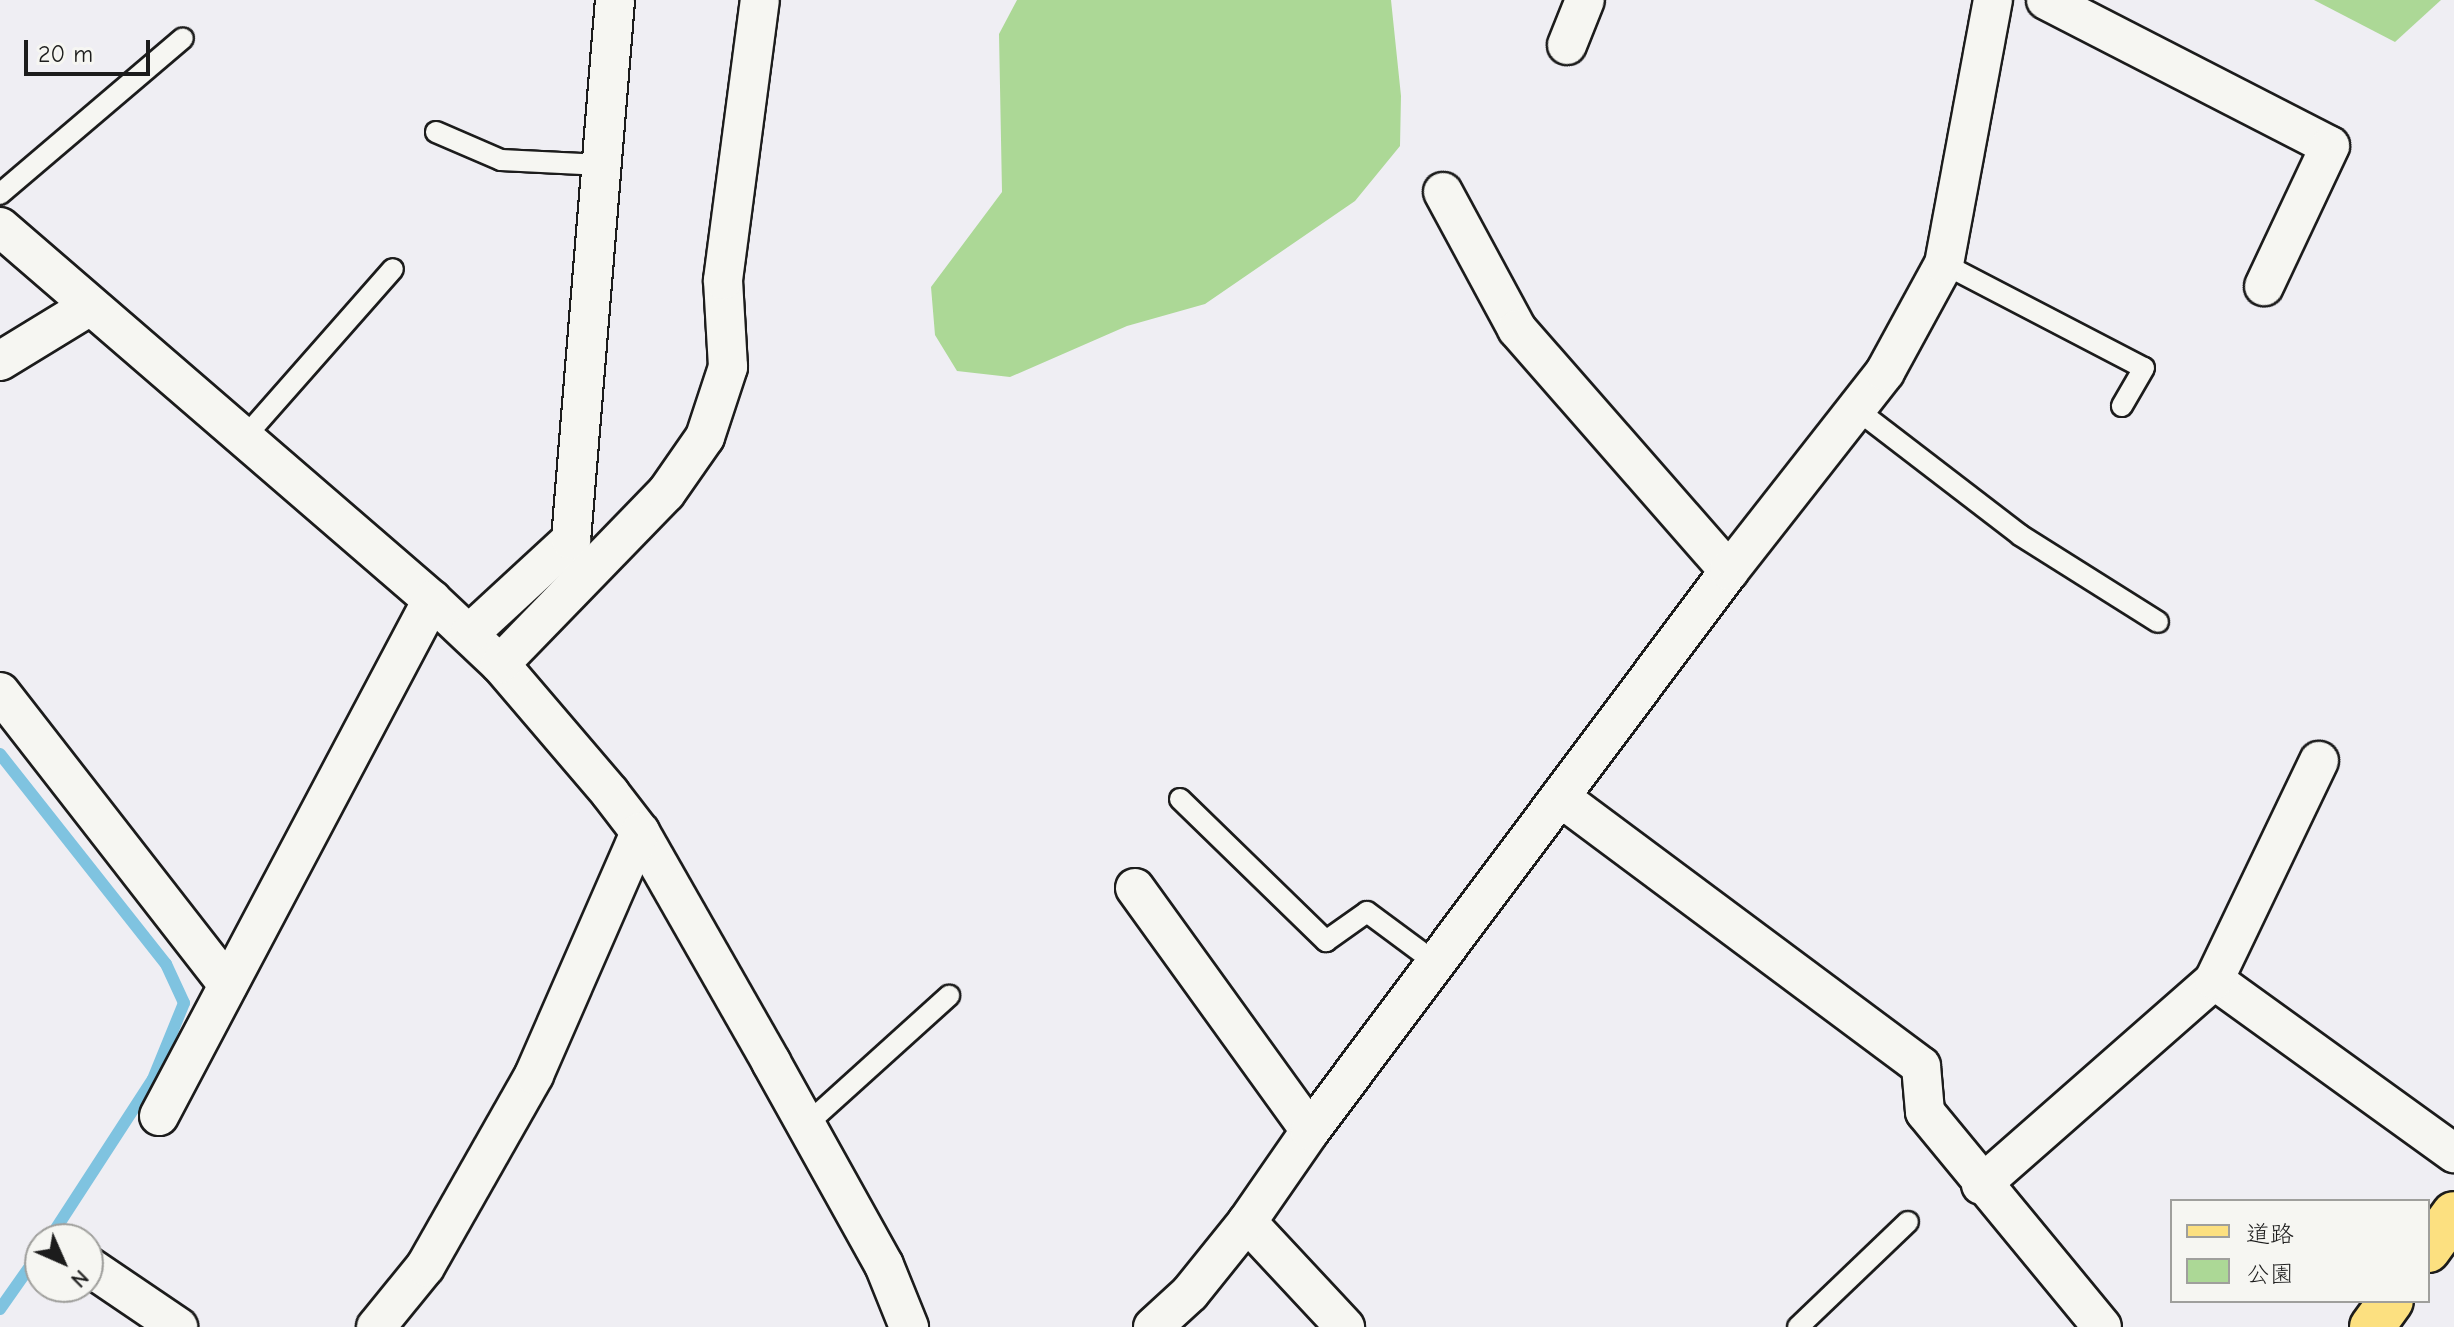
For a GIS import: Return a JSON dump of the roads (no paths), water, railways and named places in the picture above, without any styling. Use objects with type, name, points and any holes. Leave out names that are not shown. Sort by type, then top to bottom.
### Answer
[{"type":"main road","points":[[2430,1247],[2454,1214]]},
{"type":"main road","points":[[2372,1327],[2390,1303]]},
{"type":"street","points":[[469,634],[571,540],[615,0]]},
{"type":"street","points":[[500,664],[666,493],[705,437],[728,367],[723,280],[760,0]]},
{"type":"street","points":[[1567,45],[1585,0]]},
{"type":"street","points":[[1153,1327],[1190,1293],[1247,1222],[1310,1131],[1729,571],[1885,372],[1944,264],[1993,0]]},
{"type":"street","points":[[2046,0],[2330,146],[2264,286]]},
{"type":"street","points":[[1443,192],[1517,329],[1729,571]]},
{"type":"street","points":[[0,227],[469,634],[500,664],[640,832],[884,1265],[909,1327]]},
{"type":"street","points":[[0,361],[90,306]]},
{"type":"street","points":[[159,1116],[432,600]]},
{"type":"street","points":[[0,692],[228,985]]},
{"type":"street","points":[[1981,1185],[2214,980],[2319,761]]},
{"type":"street","points":[[1560,797],[1921,1066],[1925,1112],[1981,1185],[2102,1327]]},
{"type":"street","points":[[376,1327],[425,1267],[534,1075],[640,832]]},
{"type":"street","points":[[1135,888],[1310,1131]]},
{"type":"street","points":[[2214,980],[2454,1153]]},
{"type":"street","points":[[1247,1222],[1345,1327]]},
{"type":"street","points":[[104,1277],[178,1327]]},
{"type":"lane","points":[[0,194],[183,38]]},
{"type":"lane","points":[[436,132],[501,160],[602,165]]},
{"type":"lane","points":[[1944,264],[2144,368],[2122,406]]},
{"type":"lane","points":[[244,438],[393,269]]},
{"type":"lane","points":[[1856,409],[2020,535],[2158,622]]},
{"type":"lane","points":[[1180,799],[1326,941],[1367,912],[1436,963]]},
{"type":"lane","points":[[806,1125],[949,996]]},
{"type":"lane","points":[[1798,1327],[1908,1222]]},
{"type":"waterway","points":[[0,754],[166,964],[184,1003],[153,1079],[59,1223]]},
{"type":"waterway","points":[[0,1309],[24,1275]]}]
